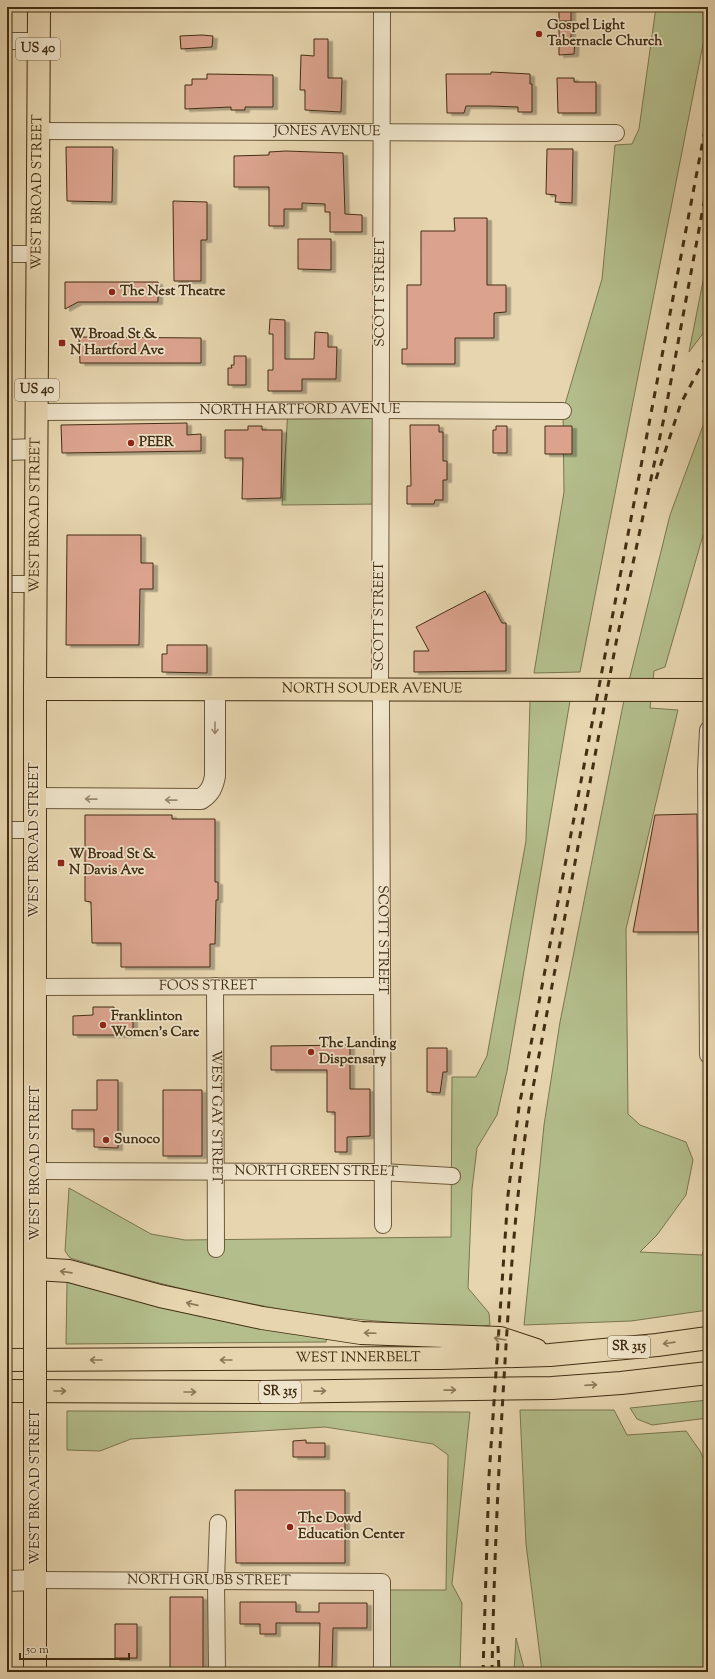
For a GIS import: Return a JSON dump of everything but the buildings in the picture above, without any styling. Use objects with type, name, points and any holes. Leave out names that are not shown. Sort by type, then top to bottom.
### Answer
[{"type":"main road","name":"WEST BROAD STREET","points":[[35,1672],[35,689],[39,7]]},
{"type":"main road","name":"NORTH SOUDER AVENUE","points":[[35,689],[708,690]]},
{"type":"main road","points":[[36,1269],[69,1271],[160,1296],[262,1318],[361,1332],[500,1338],[550,1354]]},
{"type":"main road","name":"WEST INNERBELT","points":[[7,1360],[295,1360],[441,1358],[550,1354],[657,1345],[708,1338]]},
{"type":"main road","name":"SR 315","points":[[7,1391],[265,1392],[552,1388],[621,1383],[708,1372]]},
{"type":"street","name":"SCOTT STREET","points":[[382,7],[380,410],[383,1225]]},
{"type":"street","points":[[7,41],[38,41]]},
{"type":"street","name":"JONES AVENUE","points":[[38,132],[616,133]]},
{"type":"street","points":[[7,254],[37,254]]},
{"type":"street","name":"NORTH HARTFORD AVENUE","points":[[37,412],[380,410],[563,411]]},
{"type":"street","points":[[7,450],[37,450]]},
{"type":"street","points":[[7,584],[36,584]]},
{"type":"street","points":[[35,798],[192,801],[201,799],[208,794],[214,785],[216,776],[215,689]]},
{"type":"street","points":[[708,730],[706,771],[708,1055]]},
{"type":"street","points":[[7,830],[35,830]]},
{"type":"street","name":"WEST GAY STREET","points":[[215,986],[217,1170],[216,1249]]},
{"type":"street","name":"FOOS STREET","points":[[35,987],[382,986]]},
{"type":"street","name":"NORTH GREEN STREET","points":[[36,1171],[217,1170],[382,1172],[452,1176]]},
{"type":"street","points":[[217,1672],[216,1581],[218,1523]]},
{"type":"street","points":[[7,1580],[36,1580]]},
{"type":"street","name":"NORTH GRUBB STREET","points":[[36,1580],[382,1582],[382,1672]]},
{"type":"green space","points":[[656,7],[708,7],[708,19],[580,672],[534,673],[564,492],[563,411],[602,279],[615,145],[632,144],[639,129]]},
{"type":"green space","points":[[708,256],[708,327],[689,352]]},
{"type":"green space","points":[[288,410],[380,410],[380,504],[282,505]]},
{"type":"green space","points":[[708,412],[708,518],[665,667],[654,671],[650,708],[678,710],[626,929],[628,1114],[640,1125],[686,1142],[693,1160],[686,1195],[657,1235],[640,1252],[702,1255],[708,1238],[708,1310],[631,1321],[524,1325],[544,1125],[560,1022],[623,705],[670,515]]},
{"type":"green space","points":[[530,701],[570,701],[507,1071],[497,1115],[477,1148],[472,1189],[468,1288],[489,1313],[490,1325],[477,1327],[393,1322],[290,1311],[179,1288],[70,1258],[65,1251],[69,1188],[151,1234],[185,1240],[451,1237],[452,1077],[476,1077],[487,1056],[526,841]]},
{"type":"green space","points":[[67,1282],[199,1316],[327,1334],[326,1342],[66,1344]]},
{"type":"green space","points":[[708,1400],[708,1418],[652,1425],[637,1419],[630,1408]]},
{"type":"green space","points":[[520,1410],[614,1410],[627,1435],[686,1431],[700,1451],[708,1469],[708,1672],[542,1672],[526,1544]]},
{"type":"green space","points":[[67,1411],[470,1412],[452,1584],[462,1603],[460,1672],[390,1672],[390,1590],[446,1590],[448,1455],[433,1444],[325,1427],[131,1439],[100,1451],[67,1450]]},
{"type":"green space","points":[[516,1638],[525,1672],[514,1672]]},
{"type":"railway","points":[[483,1672],[489,1476],[508,1195],[519,1107],[708,114]]},
{"type":"railway","points":[[492,1672],[497,1509],[508,1316],[512,1257],[529,1109],[616,643],[665,413],[708,181]]},
{"type":"railway","points":[[656,479],[681,403],[708,353]]},
{"type":"railway","points":[[498,1646],[499,1672]]},
{"type":"place","name":"Gospel Light Tabernacle Church","points":[[539,34]]},
{"type":"place","name":"The Nest Theatre","points":[[112,292]]},
{"type":"place","name":"W Broad St & N Hartford Ave","points":[[62,343]]},
{"type":"place","name":"PEER","points":[[131,443]]},
{"type":"place","name":"W Broad St & N Davis Ave","points":[[61,863]]},
{"type":"place","name":"Franklinton Women's Care","points":[[103,1025]]},
{"type":"place","name":"The Landing Dispensary","points":[[311,1052]]},
{"type":"place","name":"Sunoco","points":[[106,1140]]},
{"type":"place","name":"The Dowd Education Center","points":[[290,1527]]}]
